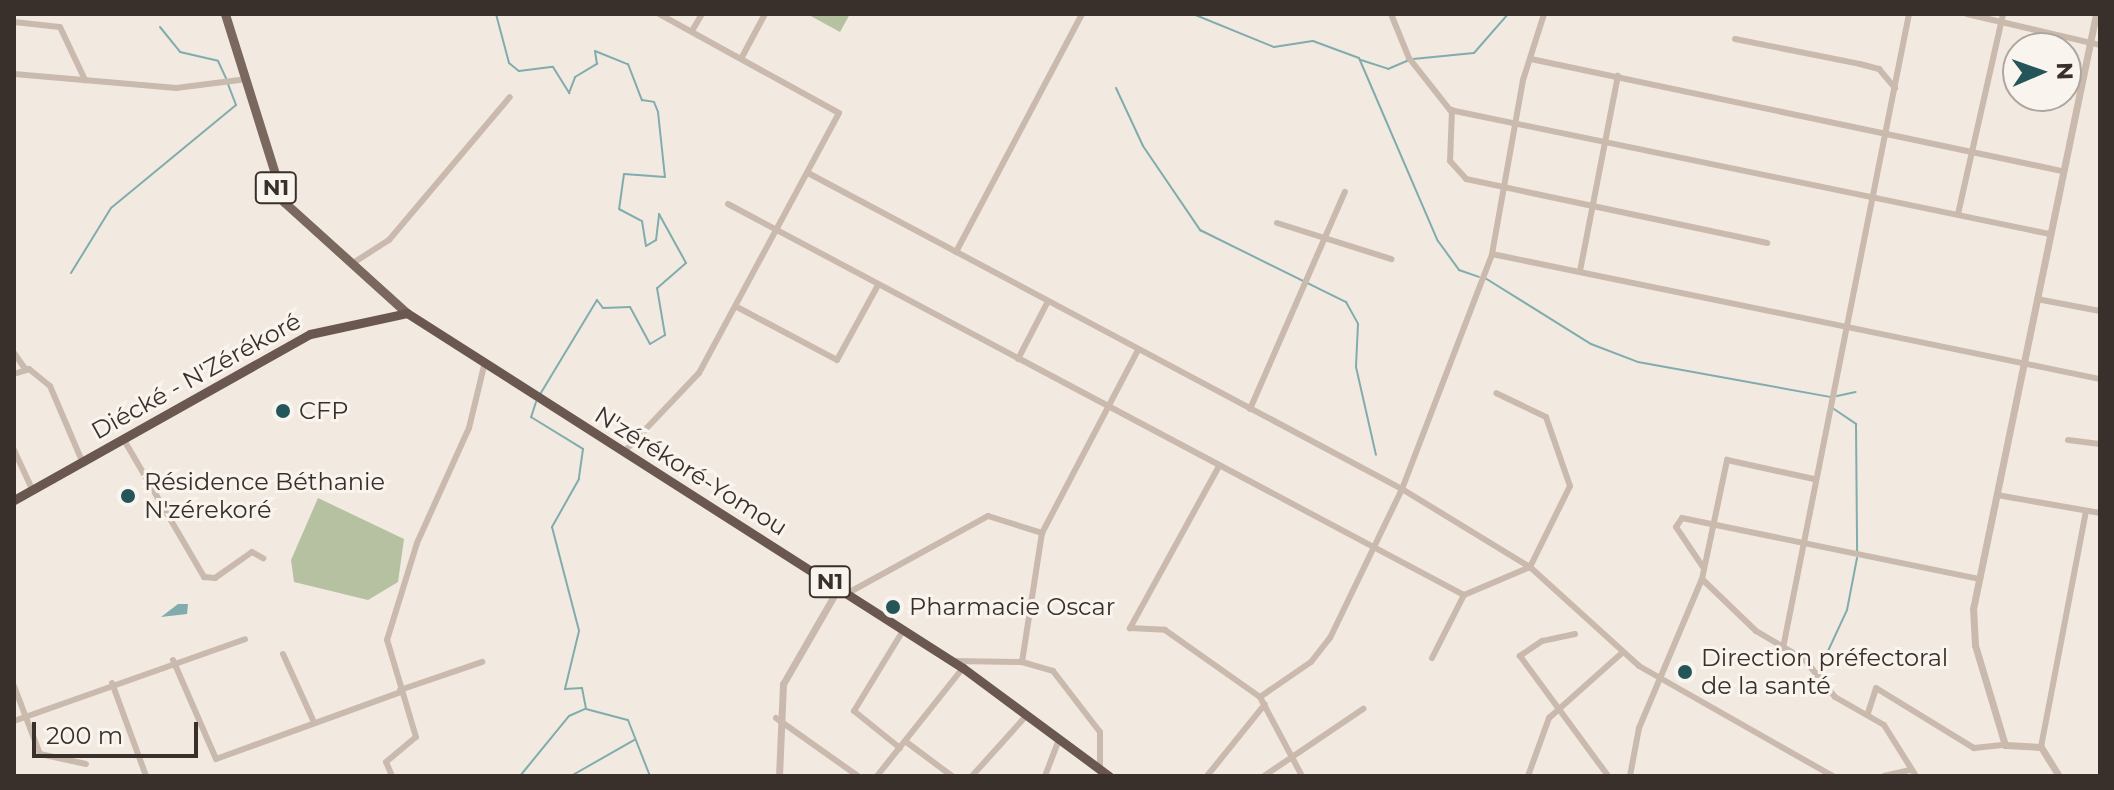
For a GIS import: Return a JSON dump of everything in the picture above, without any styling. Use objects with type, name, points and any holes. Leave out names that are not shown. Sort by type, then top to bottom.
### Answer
[{"type":"highway","name":"N'zérékoré-Yomou","points":[[407,313],[537,400],[953,661],[1109,776]]},
{"type":"highway","name":"Diécké - N'Zérékoré","points":[[14,500],[310,334],[407,313]]},
{"type":"main road","name":"N1","points":[[225,14],[240,80],[284,202],[407,313]]},
{"type":"street","points":[[624,452],[699,373],[839,113],[659,14]]},
{"type":"street","points":[[692,31],[702,14]]},
{"type":"street","points":[[742,57],[765,14]]},
{"type":"street","points":[[956,252],[1082,14]]},
{"type":"street","points":[[1391,14],[1409,58],[1452,110],[1515,126],[2050,234]]},
{"type":"street","points":[[1260,697],[1311,662],[1376,551],[1402,489],[1492,254],[1515,126],[1544,14]]},
{"type":"street","points":[[1783,648],[1814,479],[1888,135],[1909,14]]},
{"type":"street","points":[[1967,14],[2100,45]]},
{"type":"street","points":[[1958,214],[2003,14]]},
{"type":"street","points":[[2005,745],[1974,636],[1979,579],[2096,14]]},
{"type":"street","points":[[14,22],[60,27],[85,80]]},
{"type":"street","points":[[1735,39],[1879,69],[1895,88]]},
{"type":"street","points":[[1531,59],[2062,171]]},
{"type":"street","points":[[14,74],[176,88],[240,80]]},
{"type":"street","points":[[1580,271],[1618,76]]},
{"type":"street","points":[[353,263],[389,240],[510,97]]},
{"type":"street","points":[[1452,110],[1450,161],[1458,174],[1506,189],[1767,243]]},
{"type":"street","points":[[808,173],[1047,303],[1402,489],[1530,567],[1622,653],[1664,681],[1833,776]]},
{"type":"street","points":[[1250,409],[1345,192]]},
{"type":"street","points":[[728,204],[776,233],[1218,468],[1464,595]]},
{"type":"street","points":[[1277,223],[1391,259]]},
{"type":"street","points":[[1492,254],[2100,379]]},
{"type":"street","points":[[737,307],[837,360],[878,285]]},
{"type":"street","points":[[2037,299],[2100,311]]},
{"type":"street","points":[[1018,359],[1047,303]]},
{"type":"street","points":[[1022,662],[1042,533],[1138,350]]},
{"type":"street","points":[[14,353],[25,369],[37,373],[58,400],[82,461]]},
{"type":"street","points":[[392,776],[386,762],[416,737],[386,655],[396,604],[469,428],[484,366]]},
{"type":"street","points":[[14,374],[25,369]]},
{"type":"street","points":[[1432,658],[1464,595],[1530,567],[1568,495],[1571,474],[1546,417],[1496,393]]},
{"type":"street","points":[[124,440],[204,577],[215,578],[252,552],[263,558]]},
{"type":"street","points":[[2068,440],[2100,444]]},
{"type":"street","points":[[14,450],[32,489]]},
{"type":"street","points":[[1630,776],[1639,728],[1664,681],[1702,579],[1727,460],[1814,479]]},
{"type":"street","points":[[1218,468],[1130,628],[1165,630],[1260,697],[1302,776]]},
{"type":"street","points":[[1997,495],[2100,513]]},
{"type":"street","points":[[2059,776],[2041,747],[2086,511]]},
{"type":"street","points":[[779,776],[776,718],[783,684],[843,590],[988,516],[1042,533]]},
{"type":"street","points":[[1703,567],[1676,527],[1682,518],[1979,579]]},
{"type":"street","points":[[1702,579],[1783,648],[1804,659],[1846,706],[1868,713],[1901,748],[1913,773],[1884,776]]},
{"type":"street","points":[[900,748],[854,711],[904,629]]},
{"type":"street","points":[[1575,634],[1542,641],[1520,656],[1607,775]]},
{"type":"street","points":[[14,721],[173,660],[245,639]]},
{"type":"street","points":[[1528,776],[1558,708],[1622,653]]},
{"type":"street","points":[[283,654],[313,720]]},
{"type":"street","points":[[173,660],[216,759],[313,720],[482,662]]},
{"type":"street","points":[[953,661],[1022,662],[1053,671],[1100,732],[1100,769]]},
{"type":"street","points":[[877,776],[963,668]]},
{"type":"street","points":[[112,683],[146,776]]},
{"type":"street","points":[[14,686],[40,754],[86,764]]},
{"type":"street","points":[[1868,713],[1876,688],[1974,748],[2005,745],[2041,747]]},
{"type":"street","points":[[1207,776],[1265,704]]},
{"type":"street","points":[[1264,776],[1363,709]]},
{"type":"street","points":[[972,776],[1027,715]]},
{"type":"street","points":[[776,718],[858,776]]},
{"type":"street","points":[[1045,776],[1059,739]]},
{"type":"street","points":[[905,741],[952,776]]},
{"type":"green space","points":[[807,14],[850,14],[840,32]]},
{"type":"green space","points":[[318,498],[404,539],[398,582],[368,600],[294,582],[291,560]]},
{"type":"water","points":[[178,604],[188,604],[187,614],[161,617]]},
{"type":"waterway","points":[[496,14],[509,63],[519,71],[553,67],[569,93],[575,77],[597,64],[595,51],[628,64],[642,100],[654,102],[658,112],[665,177],[624,174],[619,209],[642,221],[646,246],[656,240],[659,214],[686,263],[657,288],[665,335],[650,344],[630,307],[603,308],[597,300],[541,393]]},
{"type":"waterway","points":[[1193,14],[1274,47],[1313,41],[1359,58],[1438,241],[1459,270],[1479,277]]},
{"type":"waterway","points":[[1413,59],[1474,53],[1508,14]]},
{"type":"waterway","points":[[160,27],[180,52],[218,61],[226,78]]},
{"type":"waterway","points":[[1361,60],[1388,69],[1407,61]]},
{"type":"waterway","points":[[71,273],[111,208],[236,105],[228,84]]},
{"type":"waterway","points":[[1116,88],[1143,146],[1200,230],[1346,302],[1358,324],[1356,367],[1376,455]]},
{"type":"waterway","points":[[1485,278],[1591,344],[1638,362],[1830,397]]},
{"type":"waterway","points":[[1837,396],[1856,392]]},
{"type":"waterway","points":[[536,402],[531,417],[583,449],[579,479],[552,527],[579,631],[565,689],[582,688],[586,709],[628,720],[650,776]]},
{"type":"waterway","points":[[1834,409],[1856,424],[1857,551]]},
{"type":"waterway","points":[[1828,651],[1847,610],[1857,558]]},
{"type":"waterway","points":[[520,776],[569,716],[585,709]]},
{"type":"waterway","points":[[571,776],[634,740]]},
{"type":"place","name":"CFP","points":[[283,411]]},
{"type":"place","name":"Résidence Béthanie N'zérekoré","points":[[128,496]]},
{"type":"place","name":"Pharmacie Oscar","points":[[893,607]]},
{"type":"place","name":"Direction préfectoral de la santé","points":[[1685,672]]}]
